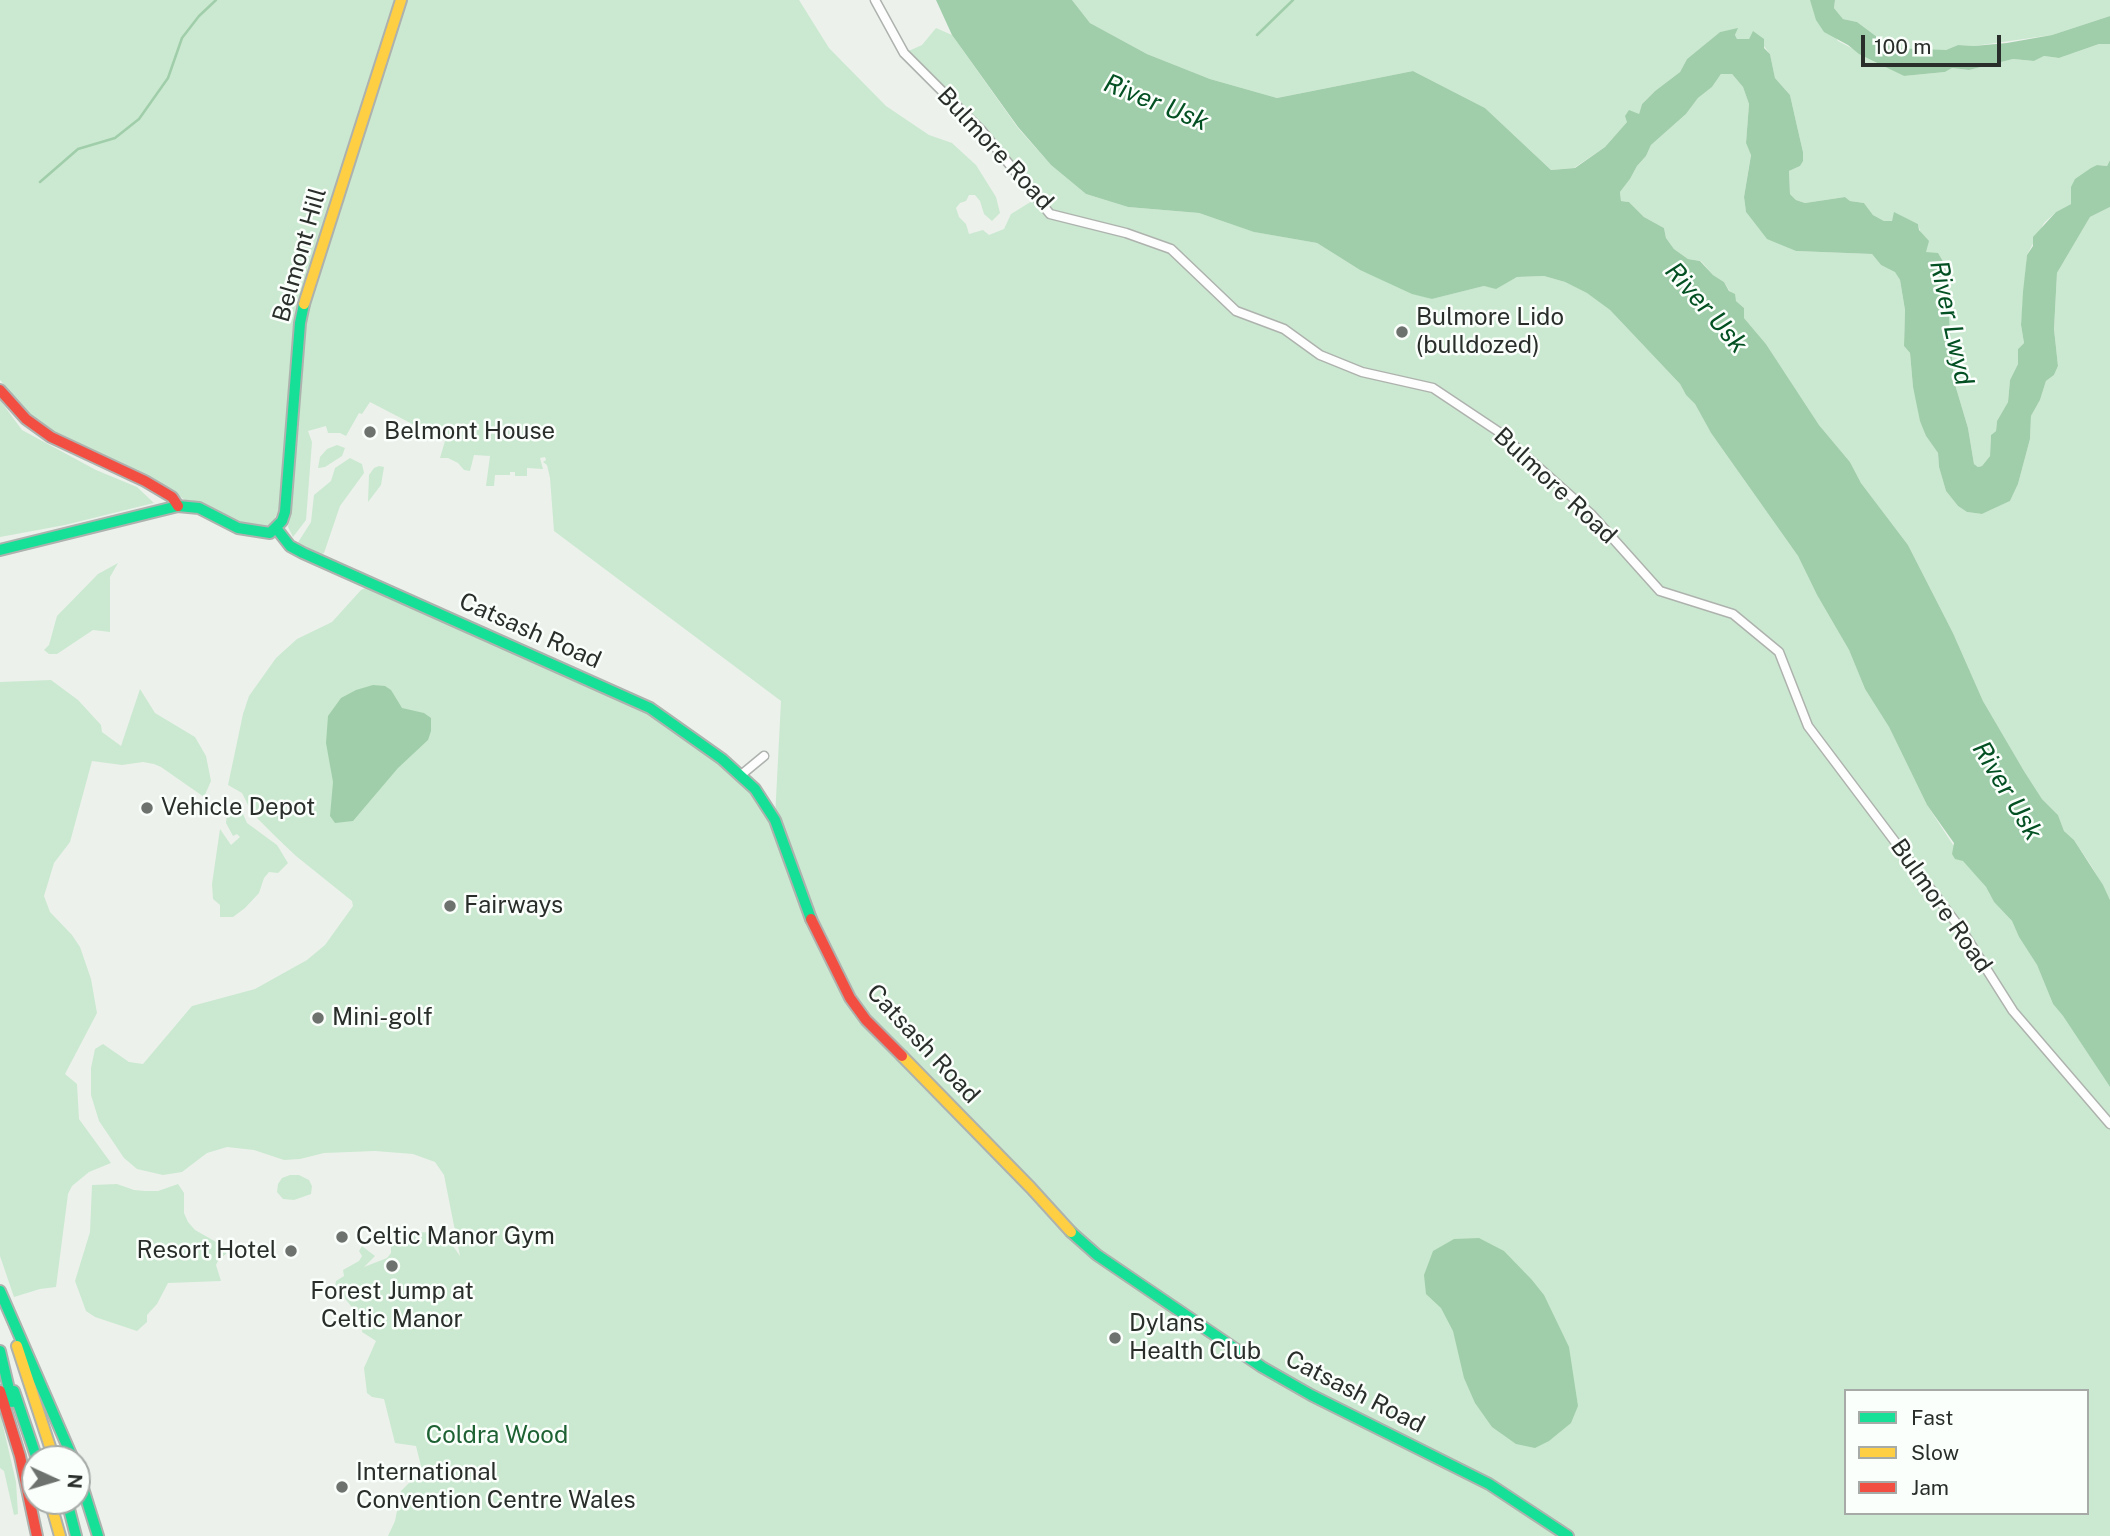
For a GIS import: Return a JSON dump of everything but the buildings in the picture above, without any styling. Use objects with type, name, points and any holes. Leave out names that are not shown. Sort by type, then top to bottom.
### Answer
[{"type":"main road","name":"Belmont Hill","points":[[276,527],[285,512],[300,323],[309,287],[401,0]]},
{"type":"main road","points":[[0,390],[26,419],[51,437],[145,481],[172,497],[178,506]]},
{"type":"main road","points":[[0,550],[178,506],[199,508],[238,528],[260,533],[270,533],[276,527]]},
{"type":"main road","name":"Catsash Road","points":[[276,527],[290,546],[303,553],[650,708],[741,775],[755,789],[775,820],[807,910],[850,998],[866,1020],[1031,1188],[1063,1225],[1097,1255],[1262,1367],[1311,1395],[1489,1484],[1568,1536]]},
{"type":"main road","points":[[0,1293],[49,1445]]},
{"type":"main road","points":[[0,1293],[67,1445]]},
{"type":"main road","points":[[0,1351],[32,1445]]},
{"type":"main road","points":[[0,1351],[23,1445]]},
{"type":"main road","points":[[0,1391],[20,1456],[37,1536]]},
{"type":"main road","points":[[91,1514],[98,1536]]},
{"type":"main road","points":[[39,1515],[44,1536]]},
{"type":"main road","points":[[54,1515],[60,1536]]},
{"type":"main road","points":[[71,1515],[76,1536]]},
{"type":"street","name":"Bulmore Road","points":[[874,0],[904,53],[982,131],[1051,214],[1126,233],[1171,250],[1236,311],[1284,329],[1320,355],[1362,372],[1433,388],[1500,432],[1591,514],[1660,591],[1733,614],[1779,652],[1808,726],[1963,932],[2013,1011],[2110,1124]]},
{"type":"street","points":[[741,775],[764,756]]},
{"type":"green space","name":"Coldra Wood","points":[[0,0],[799,0],[829,48],[886,106],[929,135],[952,143],[976,165],[996,197],[1000,213],[992,221],[984,214],[975,195],[969,195],[966,201],[956,208],[969,234],[983,230],[989,235],[1004,229],[1011,214],[1037,198],[982,131],[904,53],[922,45],[936,28],[952,35],[1018,128],[1051,165],[1086,194],[1128,207],[1199,213],[1255,232],[1317,243],[1360,270],[1432,299],[1484,286],[1496,288],[1517,277],[1544,276],[1588,293],[1610,310],[1680,384],[1711,433],[1798,556],[1849,650],[1865,689],[1889,727],[1927,805],[1963,860],[1986,887],[1994,902],[2012,921],[2037,965],[2053,1004],[2110,1087],[2110,1536],[388,1536],[395,1521],[401,1491],[422,1470],[416,1446],[395,1443],[384,1399],[372,1397],[367,1393],[364,1368],[376,1341],[362,1332],[363,1321],[335,1286],[336,1281],[344,1276],[343,1270],[359,1261],[362,1246],[375,1256],[364,1267],[387,1258],[395,1241],[414,1232],[444,1233],[460,1256],[444,1175],[435,1162],[413,1154],[375,1151],[324,1153],[284,1160],[254,1150],[227,1147],[207,1153],[182,1172],[163,1175],[137,1169],[124,1158],[99,1121],[91,1095],[91,1068],[95,1049],[103,1044],[129,1062],[143,1064],[192,1006],[255,989],[307,960],[325,945],[353,906],[352,901],[296,856],[252,813],[242,793],[228,785],[249,696],[276,658],[297,639],[332,622],[361,590],[367,587],[650,708],[722,759],[775,818],[781,701],[554,531],[550,478],[547,465],[543,462],[545,457],[540,458],[543,469],[527,468],[527,476],[515,476],[515,472],[510,472],[510,475],[495,475],[494,486],[486,486],[490,456],[474,455],[470,471],[464,470],[448,458],[440,458],[445,441],[370,402],[362,414],[359,413],[346,436],[328,433],[326,426],[308,431],[312,442],[306,520],[293,537],[288,527],[305,324],[324,247],[296,319],[280,508],[272,524],[251,527],[188,502],[172,491],[55,434],[29,415],[0,380]]},
{"type":"green space","points":[[1072,0],[1810,0],[1838,41],[1904,76],[1945,72],[1952,68],[1969,70],[2013,59],[2034,61],[2044,56],[2059,58],[2099,44],[2110,44],[2110,160],[2107,166],[2097,165],[2071,192],[2071,204],[2044,223],[2027,255],[2021,325],[2024,343],[2018,349],[2018,364],[2010,380],[2008,402],[1997,421],[1996,431],[1991,435],[1990,456],[1978,467],[1974,464],[1968,428],[1954,381],[1945,265],[1926,252],[1918,224],[1895,213],[1892,221],[1884,221],[1873,215],[1864,203],[1850,201],[1845,197],[1805,203],[1790,194],[1789,171],[1800,166],[1803,152],[1790,95],[1775,78],[1770,54],[1753,32],[1749,39],[1737,39],[1737,29],[1720,32],[1687,59],[1680,72],[1642,104],[1639,114],[1627,122],[1605,147],[1574,168],[1551,170],[1485,108],[1413,71],[1277,98],[1210,79],[1147,54],[1090,23]]},
{"type":"green space","points":[[1835,0],[2110,0],[2110,16],[2052,35],[1974,46],[1958,45],[1946,50],[1922,50],[1892,48],[1857,22],[1843,19],[1834,8]]},
{"type":"green space","points":[[1721,74],[1732,74],[1743,87],[1749,104],[1746,143],[1751,154],[1744,197],[1746,212],[1767,238],[1796,251],[1872,254],[1881,265],[1895,271],[1900,280],[1905,310],[1904,346],[1910,353],[1913,387],[1926,436],[1938,453],[1946,491],[1958,506],[1967,512],[1982,514],[2010,501],[2018,484],[2030,439],[2031,416],[2046,381],[2054,375],[2058,366],[2054,329],[2057,273],[2090,217],[2110,207],[2110,900],[2074,840],[2064,831],[2058,815],[2042,799],[2024,771],[1983,701],[1953,633],[1908,545],[1861,483],[1850,462],[1819,425],[1766,344],[1744,318],[1744,308],[1724,282],[1713,275],[1701,261],[1688,259],[1674,249],[1666,238],[1664,228],[1644,217],[1629,202],[1621,201],[1620,192],[1651,145],[1686,114]]},
{"type":"green space","points":[[0,400],[22,430],[96,470],[137,487],[154,503],[65,525],[0,537]]},
{"type":"green space","points":[[337,445],[345,448],[342,456],[325,467],[318,468],[320,457],[327,449]]},
{"type":"green space","points":[[350,458],[362,464],[364,473],[340,506],[324,553],[320,555],[309,551],[297,544],[311,522],[314,495],[331,481],[335,468]]},
{"type":"green space","points":[[379,466],[384,467],[381,485],[368,502],[369,475]]},
{"type":"green space","points":[[118,563],[110,577],[110,632],[93,630],[57,654],[49,654],[44,650],[49,645],[57,616],[98,574]]},
{"type":"green space","points":[[51,680],[78,700],[101,725],[102,732],[121,746],[140,689],[155,713],[195,737],[206,756],[211,781],[204,797],[154,764],[143,762],[122,765],[92,761],[70,842],[54,863],[44,896],[50,912],[80,947],[91,979],[97,1013],[65,1074],[77,1084],[79,1119],[111,1163],[89,1172],[72,1186],[68,1194],[56,1287],[14,1297],[0,1256],[0,682]]},
{"type":"green space","points":[[234,801],[239,805],[247,823],[277,845],[288,863],[278,873],[269,872],[259,893],[245,908],[233,917],[220,917],[220,905],[213,899],[212,884],[220,829],[231,845],[240,837],[237,834],[233,836],[226,823],[227,814]]},
{"type":"green space","points":[[299,1175],[309,1180],[312,1186],[311,1194],[294,1200],[283,1199],[277,1192],[278,1184],[282,1178]]},
{"type":"green space","points":[[117,1184],[134,1190],[158,1191],[178,1184],[184,1193],[184,1213],[188,1222],[195,1230],[225,1247],[226,1254],[216,1265],[221,1281],[168,1283],[157,1304],[147,1315],[147,1322],[137,1331],[95,1317],[86,1311],[75,1281],[90,1232],[92,1185]]},
{"type":"green space","points":[[0,1413],[16,1482],[18,1514],[14,1515],[4,1471],[0,1468]]},
{"type":"water","name":"River Usk","points":[[936,0],[1072,0],[1090,23],[1147,54],[1210,79],[1277,98],[1413,71],[1485,108],[1551,170],[1575,168],[1605,147],[1627,122],[1625,116],[1629,110],[1639,114],[1642,104],[1680,72],[1687,59],[1720,32],[1738,28],[1735,35],[1737,39],[1749,39],[1753,31],[1764,39],[1764,48],[1770,54],[1775,78],[1790,95],[1803,152],[1800,166],[1789,171],[1790,194],[1805,203],[1845,197],[1850,201],[1864,203],[1873,215],[1884,221],[1892,221],[1894,212],[1918,224],[1919,230],[1929,241],[1926,252],[1938,253],[1945,265],[1954,381],[1968,428],[1974,464],[1978,467],[1990,456],[1991,435],[1996,431],[1997,421],[2008,402],[2010,380],[2018,364],[2018,349],[2024,343],[2021,325],[2023,292],[2027,255],[2033,246],[2033,237],[2056,212],[2071,204],[2071,187],[2075,179],[2097,165],[2107,166],[2110,160],[2110,207],[2090,217],[2057,273],[2054,329],[2058,366],[2054,375],[2046,381],[2031,416],[2030,439],[2018,484],[2010,501],[1982,514],[1967,512],[1958,506],[1946,491],[1938,453],[1926,436],[1920,421],[1910,353],[1904,346],[1905,310],[1900,280],[1895,272],[1881,265],[1872,254],[1796,251],[1767,239],[1746,212],[1744,197],[1751,155],[1746,143],[1749,104],[1743,87],[1732,74],[1721,74],[1686,114],[1651,145],[1620,192],[1621,201],[1629,202],[1644,217],[1664,228],[1666,238],[1674,249],[1688,259],[1700,261],[1735,294],[1736,301],[1744,308],[1744,318],[1766,344],[1819,425],[1850,462],[1861,483],[1908,545],[1953,633],[1983,701],[2042,799],[2058,815],[2064,831],[2074,840],[2103,885],[2110,900],[2110,1087],[2053,1004],[2037,965],[2012,921],[1963,861],[1955,859],[1952,854],[1954,843],[1927,805],[1889,727],[1865,689],[1849,650],[1798,556],[1711,433],[1680,384],[1610,310],[1587,293],[1565,282],[1544,276],[1517,277],[1496,289],[1484,286],[1432,299],[1412,294],[1360,270],[1317,243],[1254,232],[1199,213],[1128,207],[1086,194],[1051,165],[1018,127],[952,35]]},
{"type":"water","points":[[1810,0],[1835,0],[1834,8],[1843,19],[1857,22],[1892,48],[1946,50],[1958,45],[2007,43],[2052,35],[2110,16],[2110,44],[2099,44],[2059,58],[2044,56],[2034,61],[2013,59],[1969,70],[1952,68],[1945,72],[1904,76],[1859,54],[1824,32],[1816,20]]},
{"type":"water","points":[[373,685],[385,686],[391,690],[402,708],[424,713],[431,718],[431,731],[428,740],[398,768],[353,821],[335,823],[330,816],[333,782],[326,743],[328,716],[341,698]]},
{"type":"water","points":[[1479,1238],[1504,1251],[1532,1280],[1544,1295],[1569,1347],[1578,1406],[1571,1423],[1549,1441],[1535,1448],[1516,1444],[1492,1427],[1475,1403],[1464,1378],[1453,1331],[1441,1308],[1426,1294],[1424,1275],[1433,1251],[1454,1239]]},
{"type":"waterway","points":[[40,182],[78,149],[115,138],[139,119],[168,78],[182,38],[216,0]]},
{"type":"waterway","points":[[1257,35],[1293,0]]},
{"type":"traffic: fast","points":[[0,550],[178,506],[199,508],[238,528],[270,533],[282,521],[285,512],[300,323],[304,304]]},
{"type":"traffic: fast","points":[[276,528],[290,546],[303,553],[650,708],[722,759],[755,789],[775,820],[811,919]]},
{"type":"traffic: fast","points":[[1071,1232],[1097,1255],[1262,1367],[1311,1395],[1489,1484],[1568,1536]]},
{"type":"traffic: fast","points":[[0,1291],[67,1445]]},
{"type":"traffic: fast","points":[[0,1351],[12,1402]]},
{"type":"traffic: fast","points":[[14,1391],[32,1445]]},
{"type":"traffic: fast","points":[[91,1514],[98,1536]]},
{"type":"traffic: fast","points":[[71,1515],[76,1536]]},
{"type":"traffic: slow","points":[[304,304],[401,0]]},
{"type":"traffic: slow","points":[[902,1056],[1071,1232]]},
{"type":"traffic: slow","points":[[17,1346],[49,1445]]},
{"type":"traffic: slow","points":[[54,1515],[60,1536]]},
{"type":"traffic: jam","points":[[0,390],[26,419],[51,437],[145,481],[172,497],[178,506]]},
{"type":"traffic: jam","points":[[811,919],[850,998],[866,1020],[902,1056]]},
{"type":"traffic: jam","points":[[0,1391],[20,1456],[37,1536]]},
{"type":"place","name":"Bulmore Lido (bulldozed)","points":[[1402,332]]},
{"type":"place","name":"Belmont House","points":[[370,432]]},
{"type":"place","name":"Vehicle Depot","points":[[147,808]]},
{"type":"place","name":"Fairways","points":[[450,906]]},
{"type":"place","name":"Mini-golf","points":[[318,1018]]},
{"type":"place","name":"Celtic Manor Gym","points":[[342,1237]]},
{"type":"place","name":"Resort Hotel","points":[[291,1251]]},
{"type":"place","name":"Forest Jump at Celtic Manor","points":[[392,1266]]},
{"type":"place","name":"Dylans Health Club","points":[[1115,1338]]},
{"type":"place","name":"International Convention Centre Wales","points":[[342,1487]]},
{"type":"water label","name":"River Lwyd","points":[[1951,323]]}]
